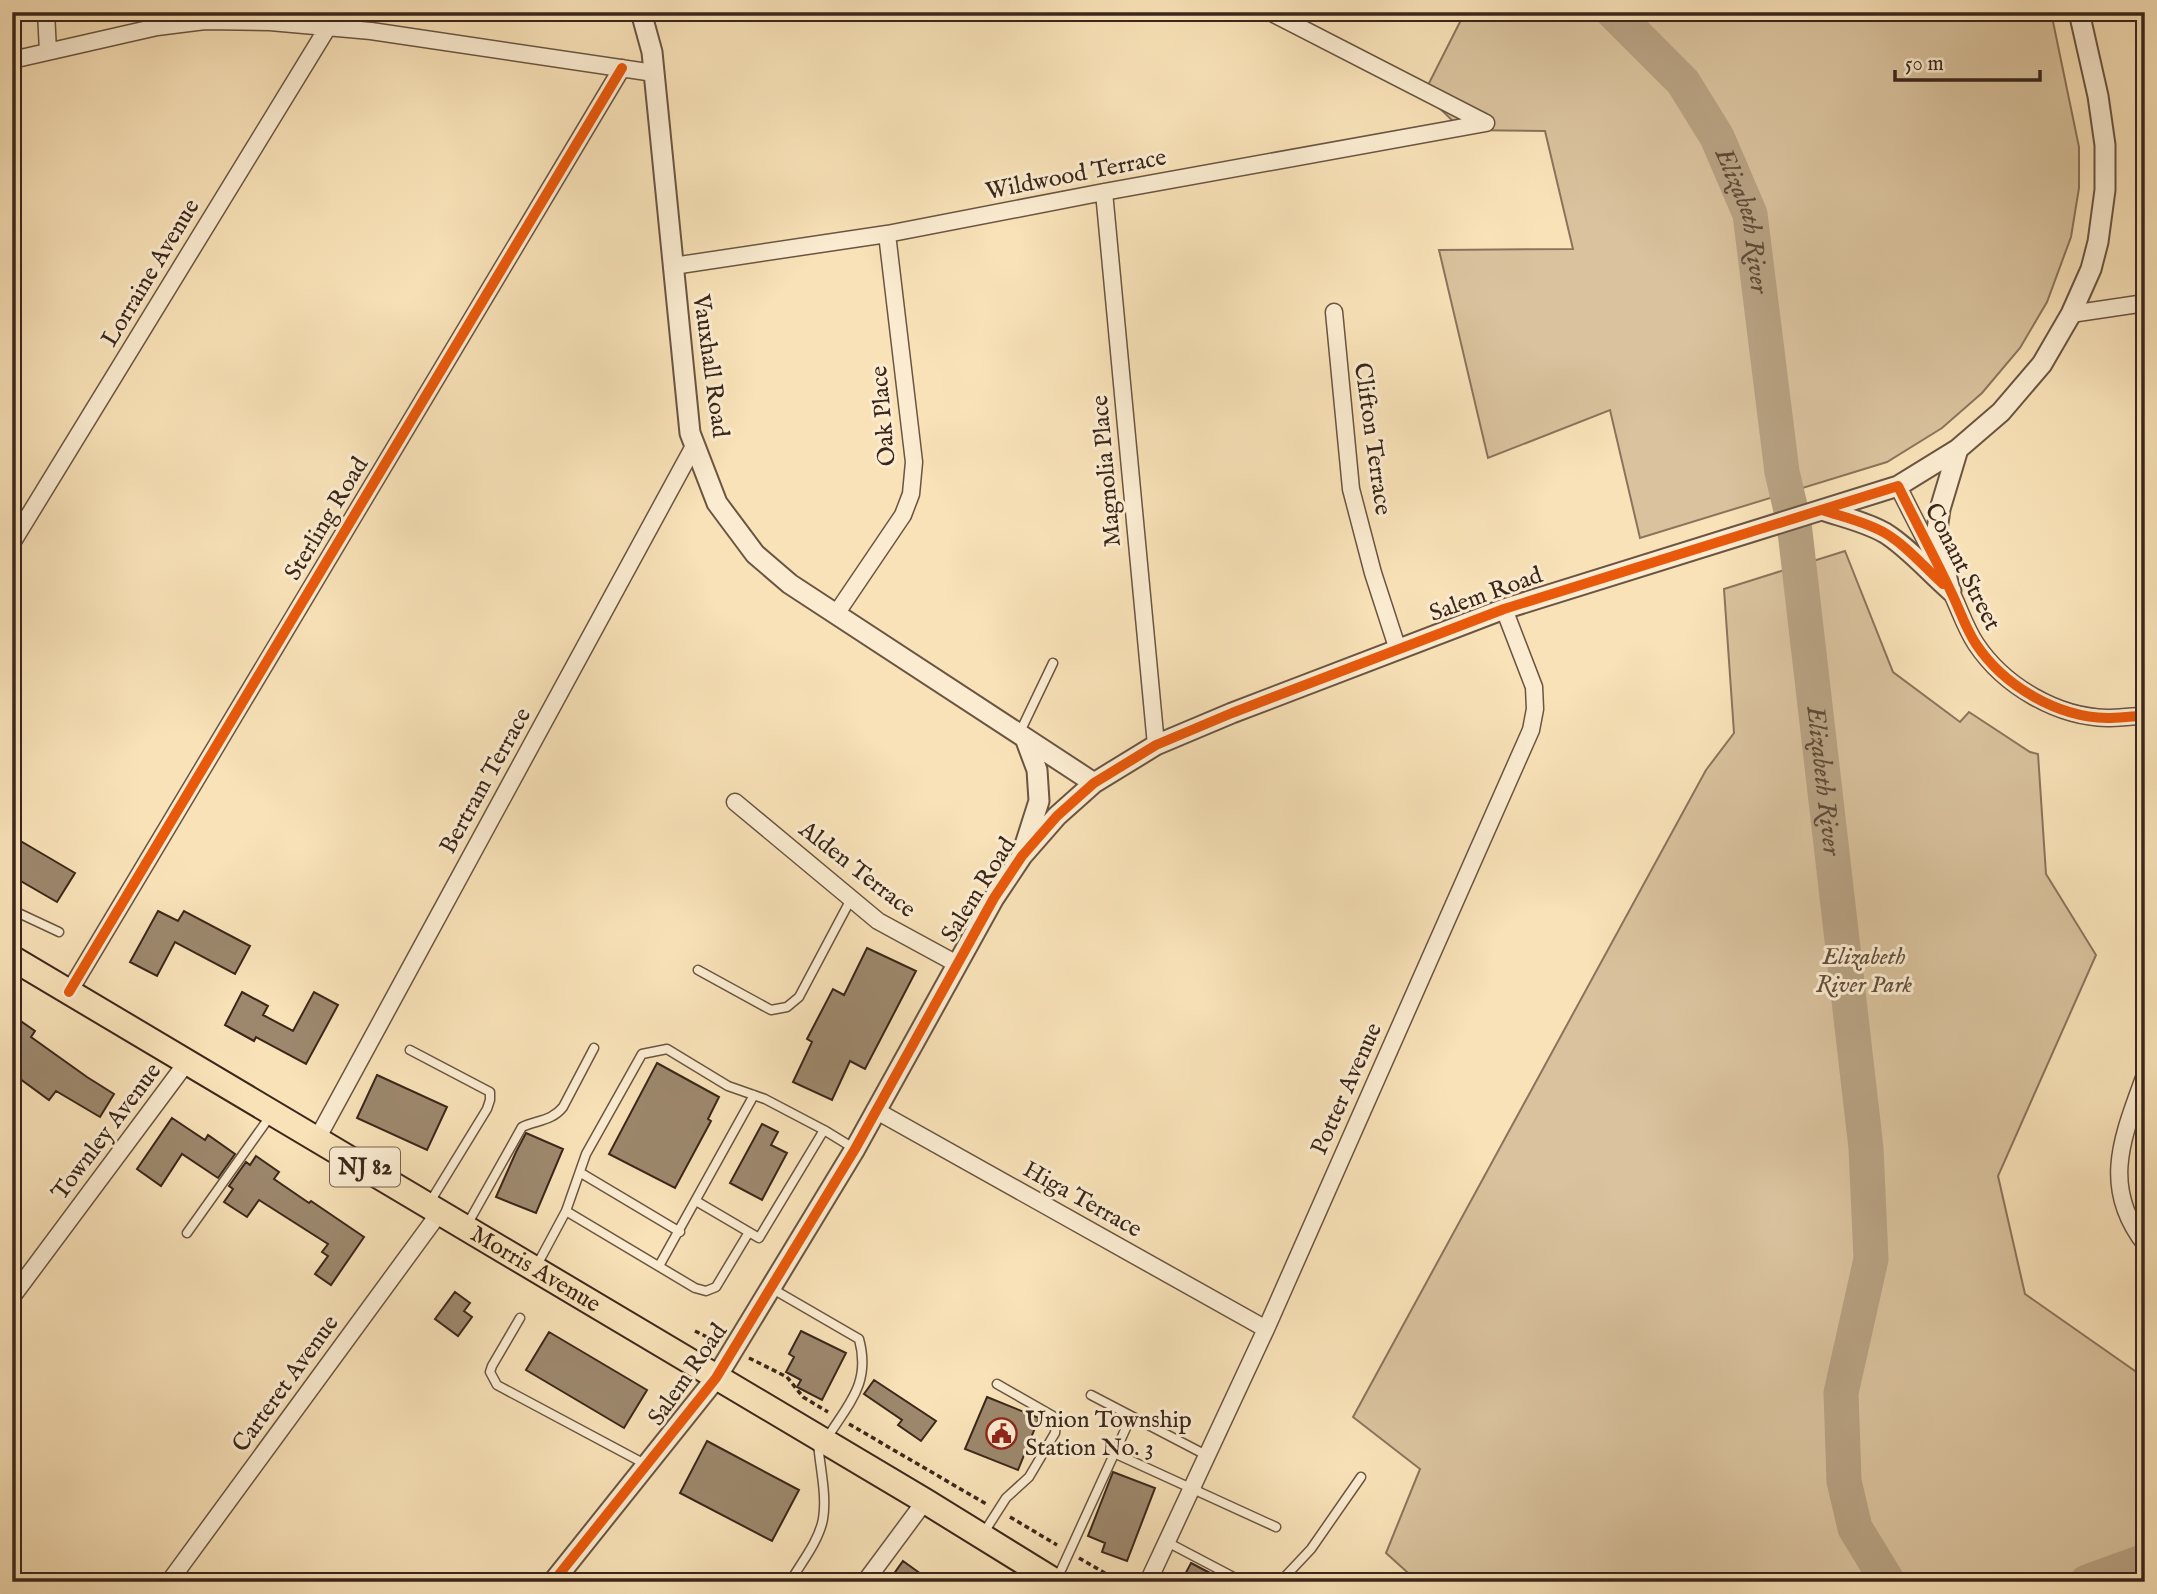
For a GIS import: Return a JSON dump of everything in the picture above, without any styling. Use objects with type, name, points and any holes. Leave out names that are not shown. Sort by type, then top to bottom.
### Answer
[{"type":"main road","name":"Morris Avenue","points":[[12,958],[925,1501],[1056,1582]]},
{"type":"street","points":[[46,12],[48,51]]},
{"type":"street","name":"Vauxhall Road","points":[[641,12],[652,52],[690,433],[717,503],[755,554],[790,584],[1094,783]]},
{"type":"street","name":"Wildwood Terrace","points":[[673,266],[887,234],[1486,123],[1269,12]]},
{"type":"street","name":"Salem Road","points":[[553,1582],[716,1378],[855,1149],[994,898],[1022,856],[1057,816],[1094,783],[1156,746],[1232,713],[1504,609],[1898,486],[1958,449],[2001,412],[2042,364],[2071,314],[2091,269],[2098,242],[2105,190],[2103,133],[2080,12]]},
{"type":"street","points":[[12,60],[157,27],[205,21],[270,22],[371,30],[654,73]]},
{"type":"street","name":"Lorraine Avenue","points":[[12,543],[328,27]]},
{"type":"street","name":"Sterling Road","points":[[69,992],[622,68]]},
{"type":"street","name":"Magnolia Place","points":[[1104,192],[1156,746]]},
{"type":"street","name":"Oak Place","points":[[836,614],[903,515],[911,494],[914,462],[887,234]]},
{"type":"street","points":[[2071,314],[2145,303]]},
{"type":"street","name":"Clifton Terrace","points":[[1334,312],[1351,489],[1373,573],[1398,650]]},
{"type":"street","name":"Bertram Terrace","points":[[317,1139],[694,446]]},
{"type":"street","points":[[1951,591],[1937,537],[1940,509],[1958,449]]},
{"type":"street","name":"Conant Street","points":[[1898,486],[1966,626],[1978,647],[1997,669],[2018,687],[2062,709],[2107,718],[2145,716]]},
{"type":"street","points":[[1822,510],[1885,533],[1951,591]]},
{"type":"street","name":"Potter Avenue","points":[[1148,1582],[1266,1329],[1531,730],[1535,709],[1534,687],[1504,609]]},
{"type":"street","points":[[1022,736],[1037,770],[1040,801],[1022,856]]},
{"type":"street","name":"Alden Terrace","points":[[735,802],[878,921],[957,964]]},
{"type":"street","name":"Townley Avenue","points":[[12,1297],[187,1062]]},
{"type":"street","points":[[2145,1075],[2123,1137],[2118,1161],[2124,1209],[2145,1244]]},
{"type":"street","name":"Higa Terrace","points":[[875,1110],[1266,1329]]},
{"type":"street","name":"Carteret Avenue","points":[[169,1582],[434,1208]]},
{"type":"street","points":[[865,1582],[925,1501]]},
{"type":"lane","points":[[1022,736],[1053,663]]},
{"type":"lane","points":[[698,970],[772,1010],[787,1007],[799,997],[851,899]]},
{"type":"lane","points":[[12,910],[59,932]]},
{"type":"lane","points":[[465,1227],[522,1127],[557,1115],[593,1048]]},
{"type":"lane","points":[[535,1269],[566,1211],[586,1154],[642,1054],[667,1049],[728,1086],[754,1095],[824,1130],[855,1149]]},
{"type":"lane","points":[[410,1050],[490,1092],[487,1109],[434,1208]]},
{"type":"lane","points":[[659,1266],[754,1095]]},
{"type":"lane","points":[[187,1233],[272,1112]]},
{"type":"lane","points":[[696,1201],[759,1238],[824,1130]]},
{"type":"lane","points":[[580,1173],[680,1232]]},
{"type":"lane","points":[[566,1211],[695,1288],[706,1291],[716,1287],[749,1232]]},
{"type":"lane","points":[[771,1288],[859,1339],[863,1367],[861,1384],[839,1418],[821,1439],[824,1504],[822,1522],[790,1582]]},
{"type":"lane","points":[[520,1318],[492,1366],[490,1372],[497,1385],[648,1465]]},
{"type":"lane","points":[[982,1537],[1006,1498],[1029,1478],[1055,1433],[1056,1424],[1053,1416],[997,1384]]},
{"type":"lane","points":[[1091,1395],[1206,1455]]},
{"type":"lane","points":[[1056,1582],[1131,1417]]},
{"type":"lane","points":[[1114,1453],[1276,1527]]},
{"type":"lane","points":[[1280,1582],[1311,1549],[1362,1477]]},
{"type":"lane","points":[[1167,1542],[1243,1582]]},
{"type":"path","points":[[695,1331],[787,1377],[803,1397],[1120,1582]]},
{"type":"green space","points":[[1465,12],[2051,12],[2079,147],[2079,188],[2071,237],[2047,302],[2020,348],[1982,393],[1942,428],[1887,462],[1640,538],[1610,410],[1488,458],[1439,250],[1573,249],[1545,131],[1462,130],[1424,93]]},
{"type":"green space","name":"Elizabeth River Park","points":[[1845,551],[1893,672],[1960,722],[1969,712],[2030,752],[2038,754],[2046,874],[2096,955],[1998,1176],[2025,1294],[2145,1378],[2145,1582],[1418,1582],[1386,1553],[1420,1469],[1353,1417],[1706,770],[1734,733],[1724,589]]},
{"type":"building","points":[[12,836],[75,873],[57,902],[12,876]]},
{"type":"building","points":[[158,911],[178,921],[184,911],[250,946],[235,974],[175,942],[157,976],[130,962]]},
{"type":"building","points":[[867,948],[916,971],[865,1069],[850,1061],[832,1100],[793,1082],[812,1042],[807,1039],[833,989],[844,995]]},
{"type":"building","points":[[242,992],[268,1006],[263,1015],[293,1031],[314,992],[338,1005],[306,1064],[256,1037],[254,1041],[225,1025]]},
{"type":"building","points":[[12,1015],[35,1031],[31,1037],[114,1094],[100,1117],[56,1091],[49,1100],[12,1073]]},
{"type":"building","points":[[657,1063],[719,1097],[708,1119],[711,1121],[675,1188],[609,1154]]},
{"type":"building","points":[[377,1075],[447,1107],[427,1150],[357,1118]]},
{"type":"building","points":[[172,1118],[205,1140],[208,1135],[235,1154],[218,1178],[182,1154],[161,1186],[137,1169]]},
{"type":"building","points":[[762,1124],[778,1132],[771,1145],[787,1153],[762,1200],[730,1183]]},
{"type":"building","points":[[526,1133],[563,1149],[536,1213],[496,1197]]},
{"type":"building","points":[[256,1156],[279,1172],[274,1179],[364,1237],[331,1285],[315,1274],[328,1256],[322,1252],[328,1244],[259,1200],[247,1217],[224,1202],[233,1189],[229,1186],[246,1162],[250,1165]]},
{"type":"building","points":[[455,1292],[470,1303],[464,1311],[472,1317],[458,1336],[435,1319]]},
{"type":"building","points":[[801,1331],[846,1353],[822,1400],[797,1387],[801,1380],[786,1372],[794,1357],[789,1354]]},
{"type":"building","points":[[549,1332],[647,1390],[624,1428],[526,1370]]},
{"type":"building","points":[[874,1380],[936,1421],[921,1441],[898,1425],[902,1420],[864,1394]]},
{"type":"building","name":"Union Township Station No. 3","points":[[987,1397],[1039,1418],[1018,1470],[965,1449]]},
{"type":"building","points":[[707,1441],[799,1490],[772,1541],[680,1493]]},
{"type":"building","points":[[1113,1472],[1155,1488],[1127,1561],[1102,1552],[1105,1543],[1088,1536]]},
{"type":"building","points":[[903,1561],[932,1582],[888,1582]]},
{"type":"building","points":[[1191,1563],[1227,1582],[1181,1582]]},
{"type":"waterway","name":"Elizabeth River","points":[[1613,12],[1683,82],[1717,137],[1750,214],[1782,472],[1794,523],[1866,1148],[1871,1259],[1841,1393],[1844,1481],[1855,1528],[1888,1582]]},
{"type":"waterway","name":"Elizabeth River","points":[[2087,1582],[2145,1561]]},
{"type":"cycle path","points":[[69,992],[622,68]]},
{"type":"cycle path","points":[[553,1582],[716,1378],[855,1149],[994,898],[1022,856],[1057,816],[1094,783],[1156,745],[1232,713],[1504,609],[1898,486],[1972,638],[2001,673],[2033,696],[2069,712],[2107,718],[2145,716]]},
{"type":"cycle path","points":[[1822,510],[1885,533],[1908,550],[1943,584]]},
{"type":"place","name":"Union Township Station No. 3","points":[[1002,1434]]}]
